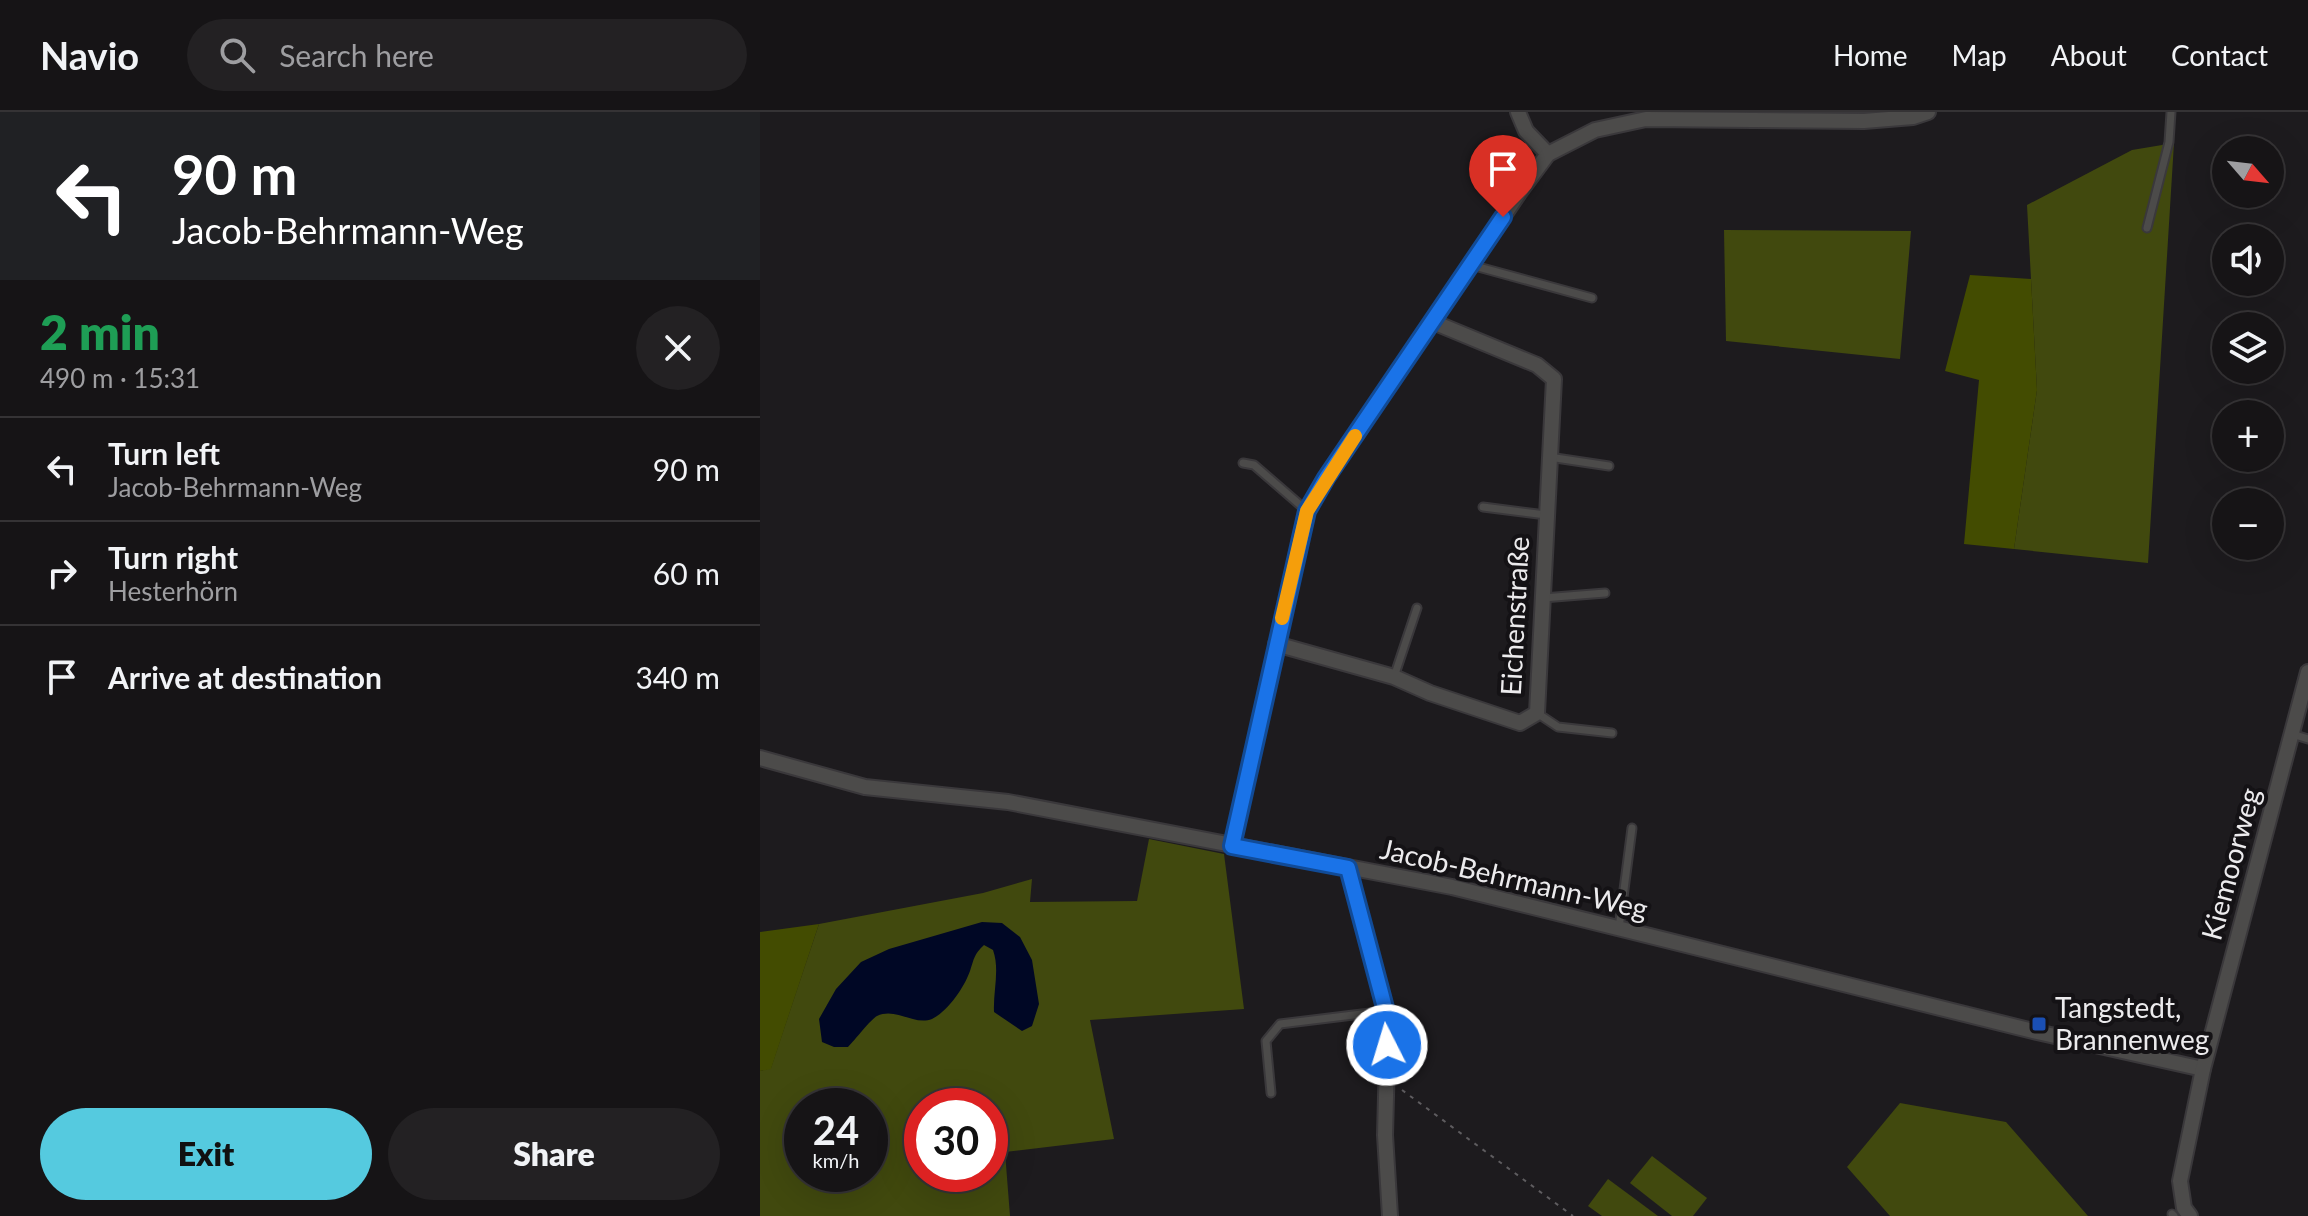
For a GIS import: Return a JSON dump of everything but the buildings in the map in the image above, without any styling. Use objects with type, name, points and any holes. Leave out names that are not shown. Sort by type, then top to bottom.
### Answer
[{"type":"street","points":[[1518,112],[1526,131],[1548,154]]},
{"type":"street","points":[[1232,846],[1307,511],[1326,478],[1548,154],[1595,130],[1646,119],[1864,121],[1913,117],[1928,112]]},
{"type":"street","name":"Eichenstraße","points":[[1276,644],[1394,677],[1430,693],[1520,723],[1537,713],[1554,379],[1537,365],[1433,322]]},
{"type":"street","name":"Kiemoorweg","points":[[2190,1216],[2184,1208],[2180,1181],[2203,1069],[2308,672]]},
{"type":"street","name":"Jacob-Behrmann-Weg","points":[[760,758],[865,787],[1008,802],[1452,887],[2037,1032],[2203,1069]]},
{"type":"street","points":[[1348,868],[1386,1011],[1388,1080],[1385,1135],[1390,1216]]},
{"type":"lane","points":[[2147,228],[2169,142],[2171,112]]},
{"type":"lane","points":[[1471,265],[1592,298]]},
{"type":"lane","points":[[1549,457],[1609,466]]},
{"type":"lane","points":[[1243,463],[1254,465],[1307,511]]},
{"type":"lane","points":[[1483,507],[1546,515]]},
{"type":"lane","points":[[1543,598],[1605,593]]},
{"type":"lane","points":[[1394,677],[1417,608]]},
{"type":"lane","points":[[1537,713],[1558,727],[1612,733]]},
{"type":"lane","points":[[2292,734],[2308,739]]},
{"type":"lane","points":[[1619,928],[1632,828]]},
{"type":"lane","points":[[1271,1093],[1266,1041],[1280,1024],[1386,1011]]},
{"type":"path","points":[[1388,1080],[1573,1216]]},
{"type":"green space","points":[[2174,143],[2148,563],[2014,549],[2037,390],[2027,205],[2132,150]]},
{"type":"green space","points":[[1724,230],[1911,231],[1900,359],[1726,341]]},
{"type":"green space","points":[[1970,275],[2031,279],[2037,390],[2014,549],[1964,544],[1979,380],[1945,371]]},
{"type":"green space","points":[[1149,839],[1224,854],[1244,1009],[1090,1020],[1114,1139],[1008,1152],[1008,1088],[904,1088],[904,1192],[1008,1190],[1010,1216],[760,1216],[760,1071],[771,1068],[819,924],[983,893],[1032,879],[1030,902],[1137,901]]},
{"type":"green space","points":[[819,924],[771,1069],[760,1071],[760,932]]},
{"type":"green space","points":[[1900,1103],[2006,1122],[2088,1216],[1890,1216],[1847,1167]]},
{"type":"green space","points":[[1652,1156],[1707,1198],[1693,1216],[1672,1216],[1630,1183]]},
{"type":"green space","points":[[1608,1179],[1658,1216],[1602,1216],[1588,1206]]},
{"type":"water","points":[[982,922],[1002,923],[1020,937],[1032,960],[1039,1004],[1032,1026],[1022,1031],[994,1012],[995,958],[993,950],[984,945],[976,954],[960,992],[944,1011],[932,1019],[925,1021],[884,1014],[874,1018],[848,1047],[834,1047],[822,1042],[819,1019],[836,989],[861,962],[889,949]]},
{"type":"slow traffic","points":[[1282,618],[1307,511],[1355,436]]},
{"type":"place","name":"Tangstedt, Brannenweg","points":[[2039,1024]]},
{"type":"route","points":[[1387,1045],[1388,1019],[1348,868],[1232,846],[1307,511],[1326,478],[1503,217]]}]
